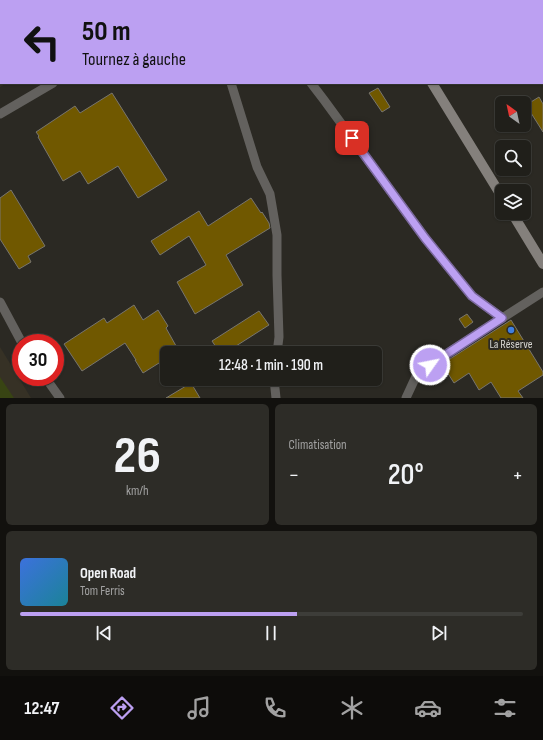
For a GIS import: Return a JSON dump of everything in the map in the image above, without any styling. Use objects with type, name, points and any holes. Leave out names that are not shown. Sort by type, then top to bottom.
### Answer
[{"type":"main road","points":[[433,84],[495,186]]},
{"type":"main road","points":[[516,220],[543,264]]},
{"type":"street","points":[[0,114],[51,84]]},
{"type":"street","points":[[231,84],[257,167],[270,194],[277,235],[278,346]]},
{"type":"street","points":[[311,84],[425,238],[472,296],[502,318]]},
{"type":"street","points":[[406,398],[418,372],[543,292]]},
{"type":"street","points":[[0,302],[17,334]]},
{"type":"street","points":[[51,386],[60,398]]},
{"type":"street","points":[[275,386],[276,398]]},
{"type":"shaded area","points":[[0,347],[12,367],[12,386],[24,386],[31,398],[0,398]]},
{"type":"green space","points":[[0,377],[14,398],[0,398]]},
{"type":"building","points":[[378,88],[390,107],[382,112],[369,93]]},
{"type":"building","points":[[112,93],[167,180],[138,198],[118,166],[88,184],[80,171],[63,181],[36,132],[75,106],[80,113]]},
{"type":"building","points":[[539,97],[543,104],[543,132],[531,113],[531,102]]},
{"type":"building","points":[[11,190],[45,246],[28,256],[31,262],[19,269],[0,239],[0,198]]},
{"type":"building","points":[[251,198],[269,223],[270,228],[226,255],[243,285],[195,314],[177,282],[206,265],[189,236],[160,255],[151,241],[199,211],[208,226]]},
{"type":"building","points":[[134,305],[143,320],[158,310],[168,326],[166,328],[176,346],[160,346],[160,362],[143,373],[125,343],[82,371],[64,344],[104,318],[107,323]]},
{"type":"building","points":[[259,311],[269,325],[236,346],[215,346],[212,341]]},
{"type":"building","points":[[467,314],[473,322],[465,328],[459,319]]},
{"type":"building","points":[[511,320],[543,372],[543,375],[518,391],[523,398],[501,398],[491,382],[479,390],[469,373],[454,383],[442,364]]},
{"type":"building","points":[[186,386],[193,386],[200,398],[166,398]]},
{"type":"place","name":"La Réserve","points":[[511,330]]},
{"type":"route","points":[[352,138],[425,238],[472,296],[502,318],[430,365]]}]
